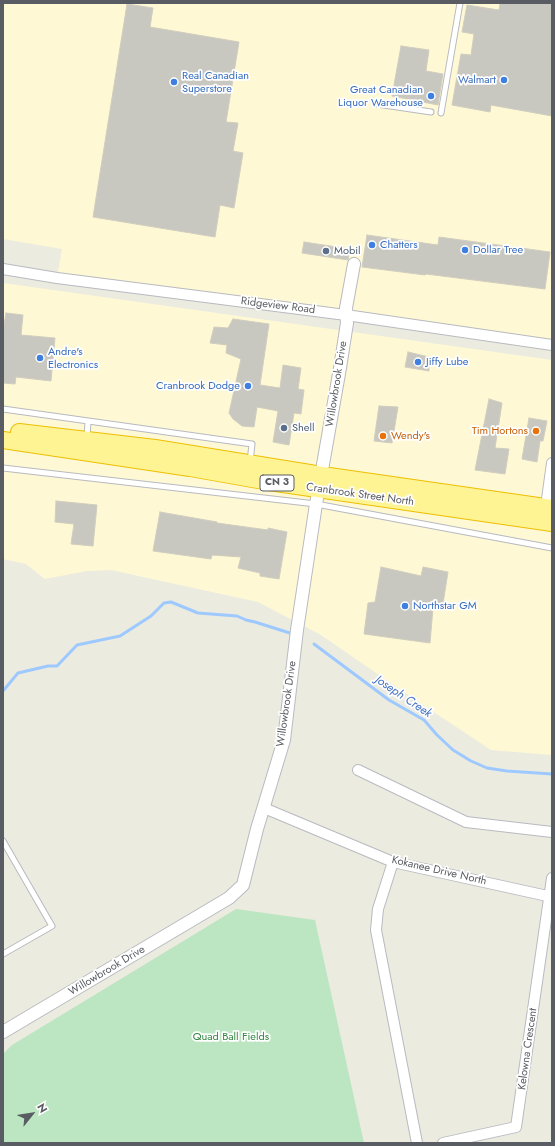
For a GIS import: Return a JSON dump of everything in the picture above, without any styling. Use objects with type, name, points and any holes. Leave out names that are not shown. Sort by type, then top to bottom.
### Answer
[{"type":"highway","name":"Cranbrook Street North","points":[[3,430],[155,448],[250,463],[319,489]]},
{"type":"highway","name":"Cranbrook Street North","points":[[3,440],[319,489],[548,515]]},
{"type":"street","name":"Willowbrook Drive","points":[[3,1032],[229,898],[243,886],[257,830],[284,740],[297,630],[340,368],[347,323],[346,308],[354,264]]},
{"type":"street","name":"Ridgeview Road","points":[[3,269],[58,278],[346,315],[552,345]]},
{"type":"street","points":[[548,515],[552,463]]},
{"type":"street","points":[[358,770],[466,822],[552,832]]},
{"type":"street","name":"Kokanee Drive North","points":[[264,808],[393,862],[551,896]]},
{"type":"street","points":[[393,862],[378,908],[376,930],[417,1143]]},
{"type":"street","points":[[551,896],[552,878]]},
{"type":"street","name":"Kelowna Crescent","points":[[443,1143],[516,1127],[551,896]]},
{"type":"lane","points":[[441,113],[460,3]]},
{"type":"lane","points":[[377,104],[431,112]]},
{"type":"lane","points":[[3,409],[252,444],[250,463]]},
{"type":"lane","points":[[87,439],[88,421]]},
{"type":"lane","points":[[3,468],[319,489],[552,548]]},
{"type":"lane","points":[[3,841],[52,926],[3,954]]},
{"type":"shaded area","points":[[3,3],[552,3],[552,351],[57,278],[62,249],[3,239]]},
{"type":"shaded area","points":[[3,283],[552,360],[552,755],[491,750],[321,635],[258,602],[111,570],[87,571],[45,579],[26,564],[3,559]]},
{"type":"green space","name":"Quad Ball Fields","points":[[236,909],[315,920],[364,1143],[3,1143],[3,1054],[12,1045]]},
{"type":"building","name":"Walmart","points":[[500,3],[552,3],[552,116],[491,105],[490,112],[452,105],[461,54],[471,55],[474,34],[462,32],[467,5],[499,10]]},
{"type":"building","name":"Real Canadian Superstore","points":[[127,4],[153,8],[150,27],[239,42],[226,122],[238,123],[233,151],[243,153],[234,208],[220,205],[215,237],[93,217]]},
{"type":"building","points":[[401,46],[429,50],[426,71],[443,74],[438,105],[392,96]]},
{"type":"building","points":[[367,235],[438,245],[439,237],[550,252],[545,289],[362,267]]},
{"type":"building","name":"Mobil","points":[[304,242],[350,249],[348,260],[302,253]]},
{"type":"building","points":[[6,313],[23,315],[21,335],[55,338],[51,381],[16,377],[15,384],[3,383],[3,331]]},
{"type":"building","name":"Cranbrook Dodge","points":[[233,319],[269,324],[260,385],[280,388],[283,365],[301,368],[298,389],[304,390],[301,414],[294,413],[289,445],[273,442],[278,411],[257,407],[254,427],[242,426],[233,419],[229,413],[241,359],[226,353],[227,345],[210,343],[214,327],[228,328]]},
{"type":"building","name":"Jiffy Lube","points":[[408,352],[429,357],[429,371],[405,367]]},
{"type":"building","points":[[489,399],[502,403],[495,448],[509,449],[505,474],[475,470]]},
{"type":"building","points":[[379,406],[398,407],[392,443],[374,441]]},
{"type":"building","name":"Tim Hortons","points":[[529,418],[547,421],[543,441],[540,441],[537,462],[522,459]]},
{"type":"building","points":[[56,501],[97,505],[93,546],[71,544],[74,524],[55,522]]},
{"type":"building","points":[[160,512],[217,523],[268,530],[268,528],[287,532],[279,579],[260,576],[260,573],[238,568],[241,557],[212,555],[211,559],[153,551]]},
{"type":"building","name":"Northstar GM","points":[[381,567],[421,576],[423,567],[448,572],[442,610],[433,608],[430,643],[364,634],[368,603],[375,602]]},
{"type":"waterway","name":"Joseph Creek","points":[[3,691],[18,673],[48,666],[57,666],[77,645],[120,636],[151,616],[164,603],[171,602],[198,613],[237,616],[293,634]]},
{"type":"waterway","name":"Joseph Creek","points":[[314,644],[389,700],[424,720],[453,750],[471,761],[487,768],[552,774]]},
{"type":"place","name":"Walmart","points":[[504,80]]},
{"type":"place","name":"Real Canadian Superstore","points":[[174,82]]},
{"type":"place","name":"Great Canadian Liquor Warehouse","points":[[431,96]]},
{"type":"place","name":"Chatters","points":[[372,245]]},
{"type":"place","name":"Dollar Tree","points":[[465,250]]},
{"type":"place","name":"Mobil","points":[[326,251]]},
{"type":"place","name":"Andre's Electronics","points":[[40,358]]},
{"type":"place","name":"Jiffy Lube","points":[[418,362]]},
{"type":"place","name":"Cranbrook Dodge","points":[[248,386]]},
{"type":"place","name":"Shell","points":[[284,428]]},
{"type":"place","name":"Tim Hortons","points":[[536,431]]},
{"type":"place","name":"Wendy's","points":[[383,436]]},
{"type":"place","name":"Northstar GM","points":[[405,606]]}]
